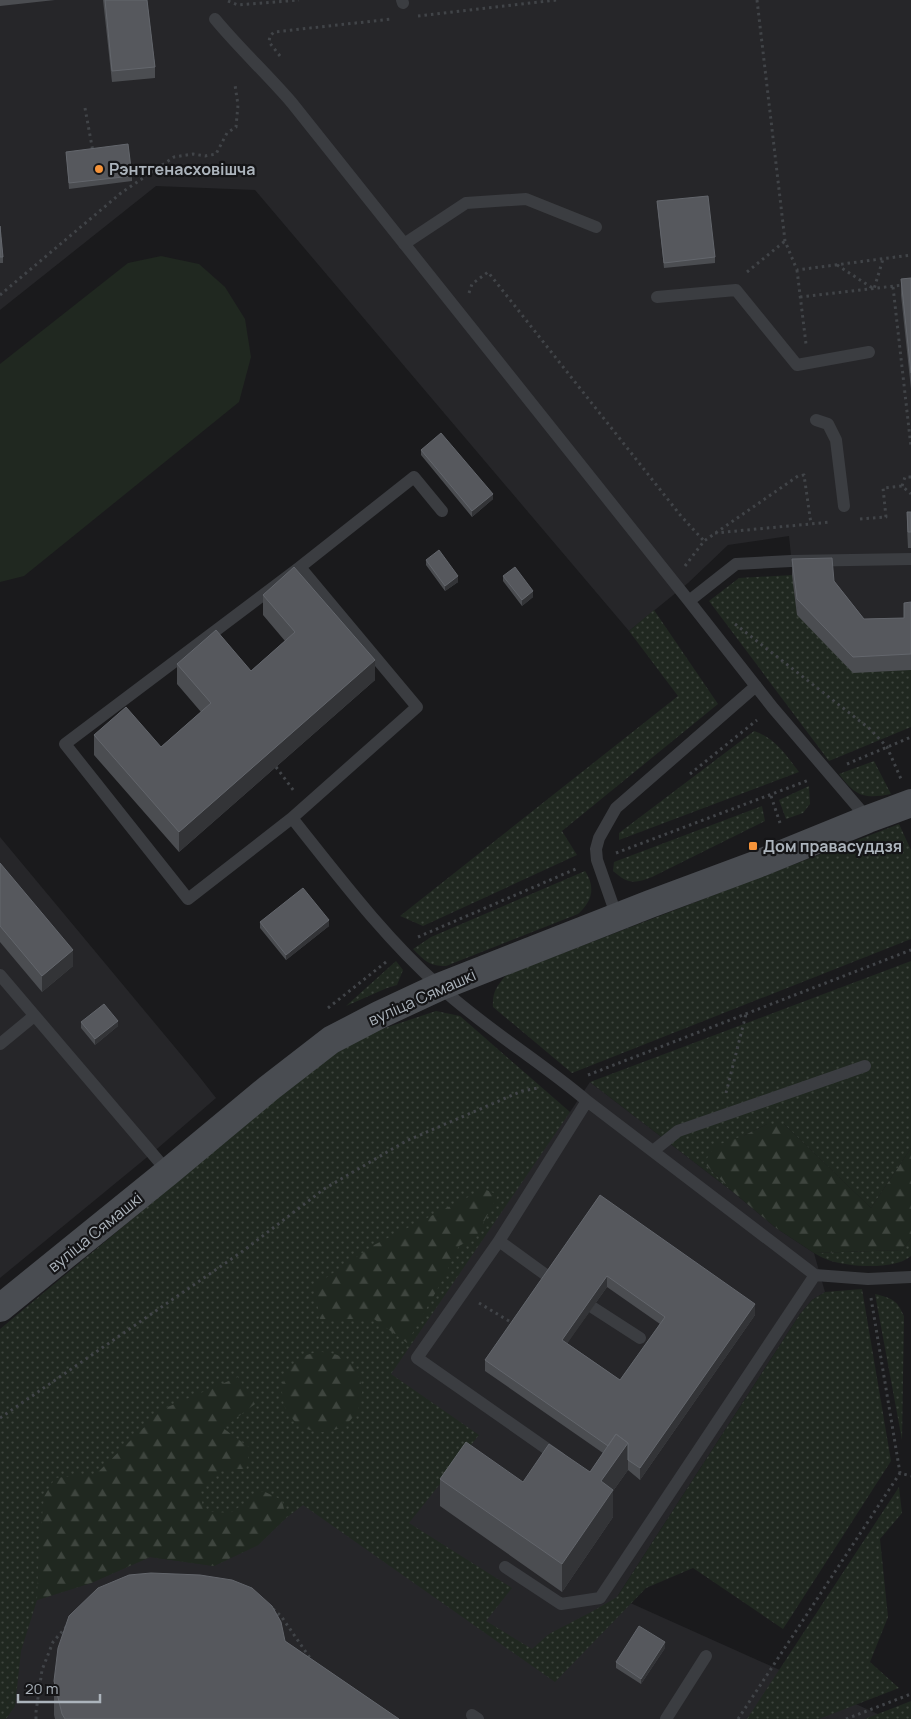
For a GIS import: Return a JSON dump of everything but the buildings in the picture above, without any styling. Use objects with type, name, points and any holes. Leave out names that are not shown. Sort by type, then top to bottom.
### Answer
[{"type":"street","name":"вуліца Сямашкі","points":[[0,1308],[269,1088],[331,1040],[440,987],[868,819],[908,795]]},
{"type":"lane","points":[[215,19],[245,54],[292,102],[756,686],[868,819]]},
{"type":"lane","points":[[404,244],[466,203],[526,199],[596,227]]},
{"type":"lane","points":[[657,297],[736,290],[797,364],[869,352]]},
{"type":"lane","points":[[816,420],[828,424],[836,440],[844,506]]},
{"type":"lane","points":[[300,567],[418,707],[292,818],[188,899],[65,744],[300,567],[414,477],[442,511]]},
{"type":"lane","points":[[688,601],[736,564],[911,559]]},
{"type":"lane","points":[[617,917],[596,860],[596,848],[599,838],[616,808],[756,686]]},
{"type":"lane","points":[[292,818],[382,930],[440,987],[479,1021],[566,1084],[815,1275],[868,1279],[911,1277]]},
{"type":"lane","points":[[0,975],[168,1172]]},
{"type":"lane","points":[[0,1044],[34,1016]]},
{"type":"lane","points":[[653,1151],[678,1131],[865,1066]]},
{"type":"lane","points":[[573,1467],[418,1358],[499,1241],[587,1101]]},
{"type":"lane","points":[[499,1241],[550,1278]]},
{"type":"lane","points":[[505,1567],[561,1604],[600,1598],[815,1275]]},
{"type":"lane","points":[[592,1307],[640,1338]]},
{"type":"lane","points":[[666,1719],[706,1656]]},
{"type":"path","points":[[226,0],[229,3],[238,5],[299,0]]},
{"type":"path","points":[[757,0],[785,241],[797,270],[808,362]]},
{"type":"path","points":[[0,295],[121,194],[174,157],[193,154],[206,156],[216,154],[226,133],[236,127],[238,105],[235,86]]},
{"type":"path","points":[[85,108],[94,154]]},
{"type":"path","points":[[722,292],[785,241]]},
{"type":"path","points":[[797,270],[911,255]]},
{"type":"path","points":[[874,289],[883,259]]},
{"type":"path","points":[[836,265],[874,289]]},
{"type":"path","points":[[468,299],[472,284],[488,272],[681,516],[704,541]]},
{"type":"path","points":[[800,297],[911,284]]},
{"type":"path","points":[[893,287],[911,446]]},
{"type":"path","points":[[681,573],[704,541],[798,476],[804,475],[811,524]]},
{"type":"path","points":[[902,486],[905,477],[911,476]]},
{"type":"path","points":[[858,520],[886,517],[883,488],[902,486],[911,494]]},
{"type":"path","points":[[715,534],[839,522]]},
{"type":"path","points":[[734,623],[870,729],[887,747],[908,795]]},
{"type":"path","points":[[322,1014],[411,941],[596,860],[770,796],[911,737]]},
{"type":"path","points":[[770,796],[784,833]]},
{"type":"path","points":[[0,1418],[244,1251],[324,1188],[414,1137],[522,1090],[566,1084],[911,950]]},
{"type":"path","points":[[721,1116],[746,1014]]},
{"type":"path","points":[[738,1719],[900,1473],[868,1279]]},
{"type":"path","points":[[463,1293],[517,1326]]},
{"type":"path","points":[[900,1473],[911,1476]]},
{"type":"path","points":[[270,1606],[280,1616],[310,1658]]},
{"type":"path","points":[[36,1719],[42,1670],[52,1642],[70,1622]]},
{"type":"path","points":[[846,1719],[911,1694]]},
{"type":"shaded area","points":[[0,0],[911,0],[911,670],[793,575],[789,536],[728,545],[688,583],[629,631],[255,190],[156,186],[0,310]]},
{"type":"shaded area","points":[[0,837],[216,1098],[0,1278]]},
{"type":"shaded area","points":[[590,1082],[733,1192],[776,1228],[814,1253],[825,1292],[812,1300],[800,1314],[617,1597],[889,1719],[0,1719],[0,1461],[533,1098],[570,1112]]},
{"type":"green space","points":[[161,256],[199,264],[225,287],[245,319],[251,357],[239,402],[24,576],[0,582],[0,364],[128,263]]},
{"type":"green space","points":[[793,575],[911,670],[911,727],[829,761],[709,601],[739,578]]},
{"type":"green space","points":[[654,610],[718,704],[562,831],[577,855],[423,926],[400,916],[678,696],[629,631]]},
{"type":"green space","points":[[754,731],[768,738],[785,753],[799,772],[619,840],[619,833]]},
{"type":"green space","points":[[874,761],[891,794],[867,796],[861,794],[850,788],[839,774]]},
{"type":"green space","points":[[809,786],[810,804],[803,813],[786,819],[779,800]]},
{"type":"green space","points":[[762,806],[765,821],[652,877],[631,882],[613,871],[614,862]]},
{"type":"green space","points":[[899,824],[911,850],[911,939],[572,1073],[493,1007],[493,997],[496,989],[506,975]]},
{"type":"green space","points":[[585,871],[591,883],[591,894],[587,904],[578,914],[446,966],[428,962],[413,949],[431,937]]},
{"type":"green space","points":[[396,961],[403,970],[397,985],[346,1006]]},
{"type":"green space","points":[[911,961],[911,1148],[871,1208],[784,1124],[767,1124],[745,1135],[704,1163],[733,1192],[590,1082]]},
{"type":"green space","points":[[436,1011],[460,1016],[570,1112],[391,1374],[479,1435],[409,1523],[512,1588],[486,1621],[532,1649],[549,1634],[617,1597],[800,1314],[812,1300],[825,1292],[862,1289],[891,1461],[783,1629],[693,1568],[646,1588],[555,1682],[303,1505],[286,1518],[258,1545],[214,1566],[150,1557],[91,1583],[37,1600],[21,1651],[15,1706],[6,1719],[0,1719],[0,1329],[253,1116],[342,1047],[379,1030]]},
{"type":"green space","points":[[767,1124],[784,1124],[871,1208],[911,1148],[911,1238],[902,1250],[814,1253],[776,1228],[733,1192],[704,1163],[715,1146],[745,1135]]},
{"type":"green space","points":[[484,1189],[498,1195],[476,1237],[459,1246],[442,1281],[407,1343],[374,1319],[320,1319],[314,1286],[374,1245]]},
{"type":"green space","points":[[911,1238],[911,1256],[895,1264],[861,1266],[840,1263],[814,1253],[902,1250]]},
{"type":"green space","points":[[875,1294],[893,1300],[899,1306],[904,1316],[902,1440]]},
{"type":"green space","points":[[314,1352],[330,1352],[351,1363],[362,1384],[362,1400],[351,1421],[330,1432],[314,1432],[300,1426],[288,1414],[282,1400],[282,1384],[288,1370],[300,1358]]},
{"type":"green space","points":[[238,1377],[255,1404],[223,1428],[250,1448],[246,1469],[222,1469],[201,1491],[203,1511],[230,1513],[263,1491],[282,1500],[286,1518],[258,1545],[214,1566],[150,1557],[91,1583],[37,1600],[39,1546],[44,1497],[55,1478],[96,1474],[163,1409]]},
{"type":"green space","points":[[899,1487],[902,1513],[880,1539],[888,1617],[870,1662],[899,1688],[819,1719],[747,1719]]},
{"type":"green space","points":[[911,1701],[911,1719],[865,1719]]},
{"type":"place","name":"Рэнтгенасховішча","points":[[99,169]]},
{"type":"place","name":"Дом правасуддзя","points":[[753,846]]}]
